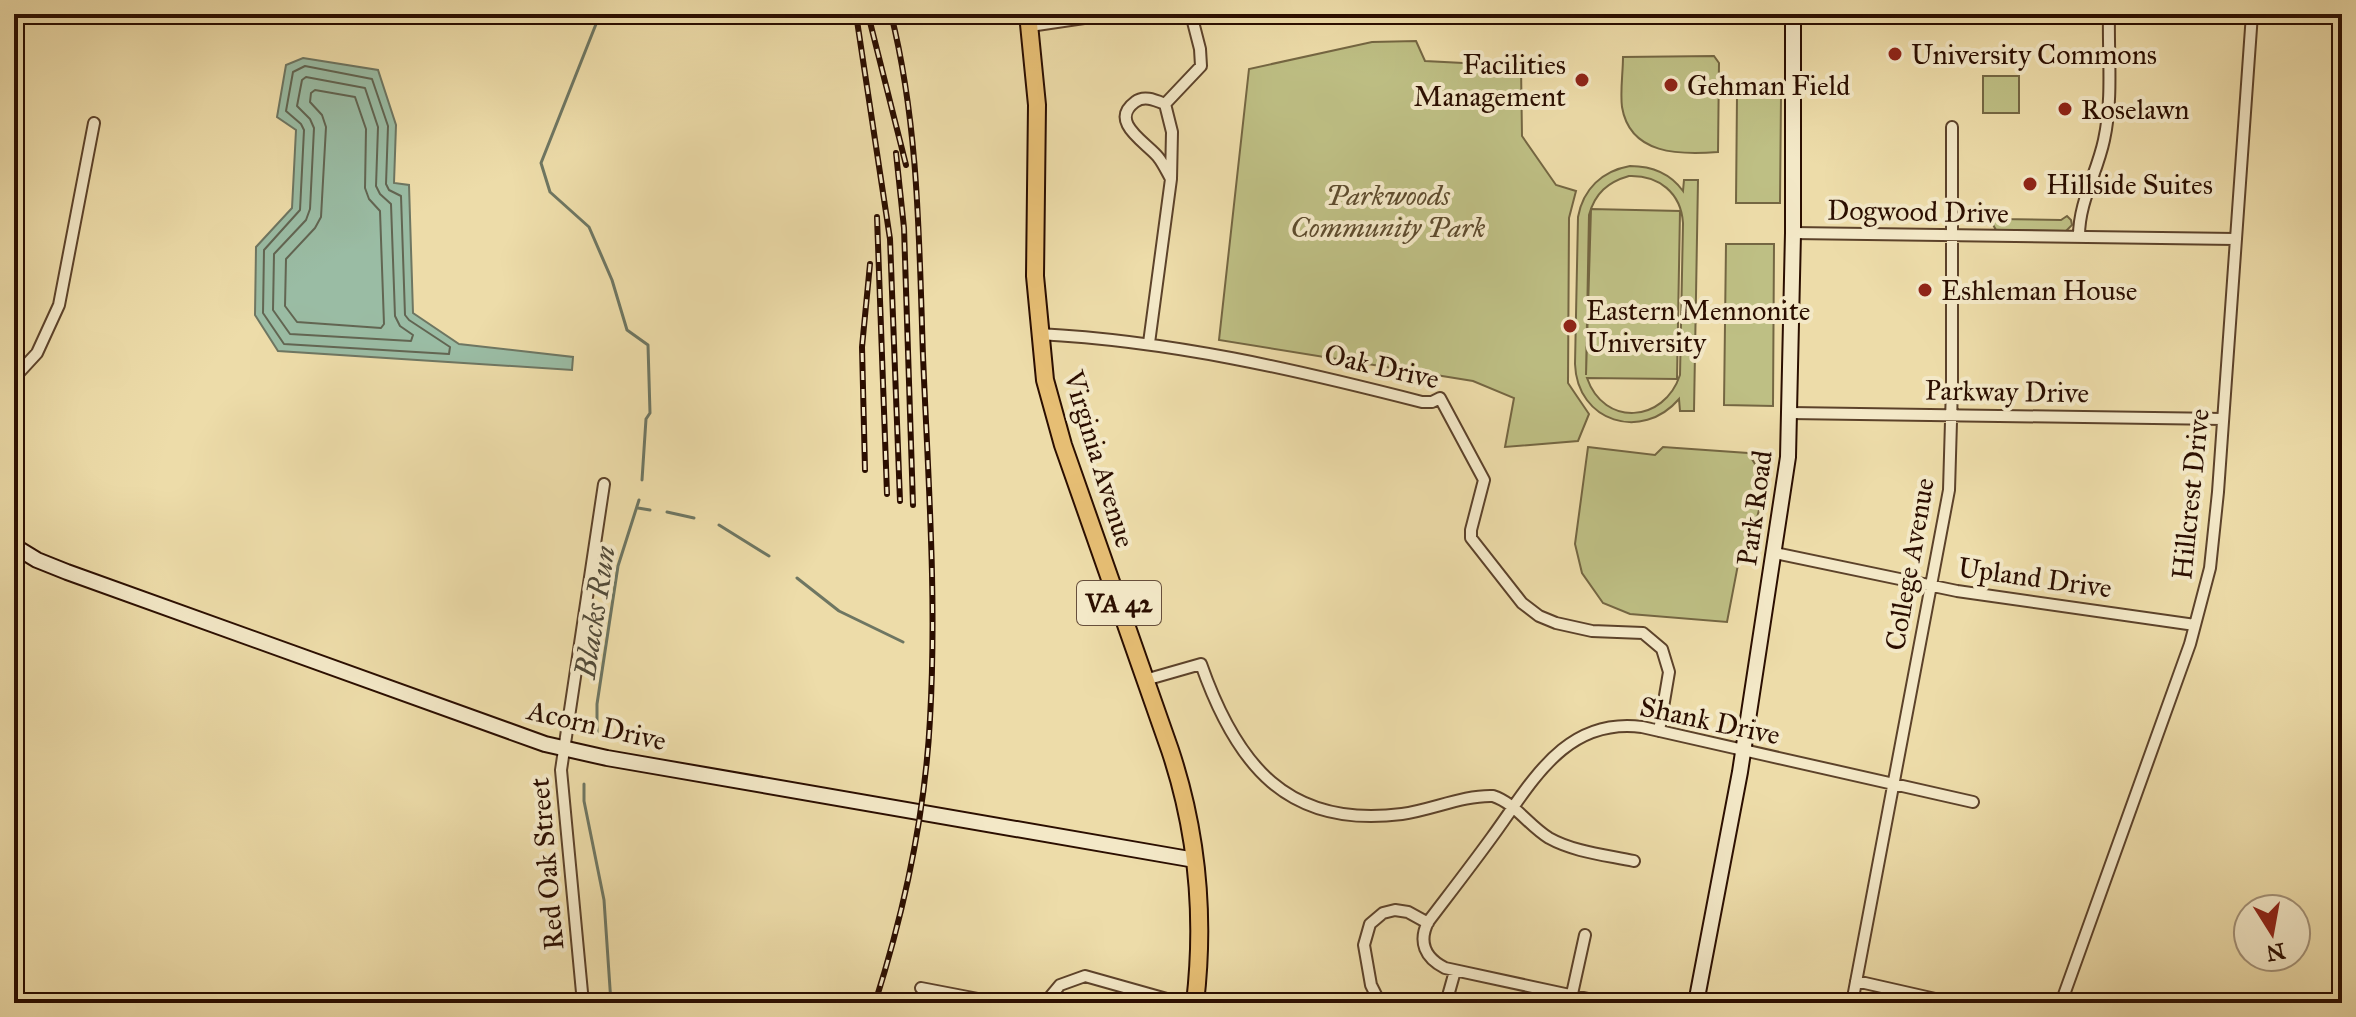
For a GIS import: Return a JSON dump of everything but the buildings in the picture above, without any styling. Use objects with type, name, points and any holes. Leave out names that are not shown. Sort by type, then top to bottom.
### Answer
[{"type":"main road","name":"Virginia Avenue","points":[[1029,20],[1037,105],[1034,249],[1045,380],[1059,432],[1182,790],[1195,860],[1200,930],[1195,1003]]},
{"type":"street","points":[[1029,20],[1111,14]]},
{"type":"street","points":[[1165,104],[1201,66],[1191,14]]},
{"type":"street","name":"Park Road","points":[[1696,1003],[1732,816],[1787,467],[1793,233],[1793,14]]},
{"type":"street","points":[[2079,236],[2079,214],[2107,125],[2109,14]]},
{"type":"street","name":"Hillcrest Drive","points":[[2061,1003],[2195,625],[2207,582],[2214,540],[2252,14]]},
{"type":"street","points":[[1165,104],[1150,98],[1136,101],[1126,121],[1131,133],[1158,157],[1171,179]]},
{"type":"street","points":[[1149,343],[1171,179],[1172,132],[1165,104]]},
{"type":"street","points":[[14,378],[37,353],[59,305],[94,123]]},
{"type":"street","name":"College Avenue","points":[[1852,1003],[1949,490],[1952,127]]},
{"type":"street","name":"Dogwood Drive","points":[[1793,233],[2235,239]]},
{"type":"street","name":"Oak Drive","points":[[1039,334],[1149,343],[1276,366],[1422,402],[1440,398],[1484,480],[1471,530],[1473,543],[1522,603],[1539,616],[1576,628],[1643,633],[1657,643],[1665,654],[1669,668],[1659,731]]},
{"type":"street","name":"Parkway Drive","points":[[1790,413],[2223,419]]},
{"type":"street","name":"Red Oak Street","points":[[583,1003],[561,770],[604,484]]},
{"type":"street","name":"Acorn Drive","points":[[14,546],[37,560],[67,572],[525,738],[563,748],[1195,860]]},
{"type":"street","name":"Upland Drive","points":[[1775,553],[1932,586],[2195,625]]},
{"type":"street","points":[[1145,680],[1201,664],[1227,726],[1248,761],[1279,789],[1311,806],[1342,814],[1385,815],[1425,810],[1490,795],[1499,798],[1530,825],[1561,844],[1634,861]]},
{"type":"street","name":"Shank Drive","points":[[1428,923],[1552,758],[1580,737],[1602,729],[1620,726],[1659,731],[1973,802]]},
{"type":"street","points":[[1380,1003],[1371,985],[1364,938],[1368,927],[1380,914],[1395,910],[1408,912],[1428,923],[1423,937],[1427,955],[1439,965],[1571,999],[1607,1003]]},
{"type":"street","points":[[1571,999],[1585,935]]},
{"type":"street","points":[[1446,1003],[1455,971]]},
{"type":"street","points":[[1045,1003],[1060,985],[1085,976],[1181,1003]]},
{"type":"street","points":[[1856,981],[1953,1003]]},
{"type":"street","points":[[921,988],[999,1003]]},
{"type":"green space","name":"Parkwoods Community Park","points":[[1416,41],[1425,61],[1521,66],[1522,136],[1556,185],[1576,191],[1569,218],[1568,383],[1589,414],[1578,441],[1505,447],[1514,398],[1473,381],[1219,340],[1249,69],[1372,42]]},
{"type":"green space","name":"Gehman Field","points":[[1714,56],[1719,63],[1718,152],[1673,152],[1659,149],[1635,135],[1622,107],[1623,57]]},
{"type":"green space","points":[[1983,76],[2019,76],[2019,113],[1983,113]]},
{"type":"green space","points":[[1737,96],[1781,96],[1780,203],[1736,203]]},
{"type":"green space","points":[[1630,166],[1646,167],[1666,175],[1683,191],[1684,180],[1698,180],[1694,411],[1680,411],[1679,399],[1664,412],[1647,420],[1630,422],[1614,419],[1599,412],[1587,400],[1579,384],[1575,364],[1578,217],[1589,190],[1611,172]],"holes":[[[1629,176],[1650,179],[1673,195],[1678,203],[1681,212],[1683,223],[1680,375],[1661,403],[1634,413],[1606,405],[1595,394],[1587,378],[1677,379],[1680,211],[1591,209],[1609,185]],[[1591,210],[1586,375],[1589,215]]]},
{"type":"green space","points":[[1996,216],[1999,219],[2061,220],[2067,216],[2072,225],[2066,231],[1996,230],[1992,223]]},
{"type":"green space","points":[[1726,244],[1774,244],[1773,406],[1724,405]]},
{"type":"green space","points":[[1588,447],[1655,455],[1663,447],[1748,453],[1766,481],[1749,551],[1741,549],[1727,622],[1630,614],[1603,603],[1582,573],[1575,544]]},
{"type":"water","points":[[303,58],[378,70],[396,125],[394,183],[409,185],[413,313],[459,344],[573,357],[572,370],[278,351],[255,315],[256,247],[292,208],[296,130],[277,117],[286,65]]},
{"type":"waterway","name":"Blacks Run","points":[[600,14],[541,163],[550,192],[589,227],[612,280],[627,330],[648,345],[650,413],[646,419],[642,480]]},
{"type":"waterway","name":"Blacks Run","points":[[597,732],[597,704],[618,566],[639,500]]},
{"type":"waterway","points":[[638,508],[650,510]]},
{"type":"waterway","points":[[667,512],[694,518]]},
{"type":"waterway","points":[[719,525],[769,556]]},
{"type":"waterway","points":[[797,578],[839,611],[903,642]]},
{"type":"waterway","name":"Blacks Run","points":[[584,784],[584,801],[604,900],[611,1003]]},
{"type":"railway","points":[[856,14],[890,239],[900,501]]},
{"type":"railway","points":[[868,14],[906,165]]},
{"type":"railway","points":[[875,1003],[904,898],[918,827],[930,719],[933,628],[916,184],[907,99],[891,14]]},
{"type":"railway","points":[[896,153],[904,228],[913,505]]},
{"type":"railway","points":[[877,217],[887,494]]},
{"type":"railway","points":[[865,470],[862,347],[870,264]]},
{"type":"place","name":"University Commons","points":[[1895,54]]},
{"type":"place","name":"Facilities Management","points":[[1582,80]]},
{"type":"place","name":"Gehman Field","points":[[1671,85]]},
{"type":"place","name":"Roselawn","points":[[2065,109]]},
{"type":"place","name":"Hillside Suites","points":[[2030,184]]},
{"type":"place","name":"Eshleman House","points":[[1925,290]]},
{"type":"place","name":"Eastern Mennonite University","points":[[1570,326]]}]
